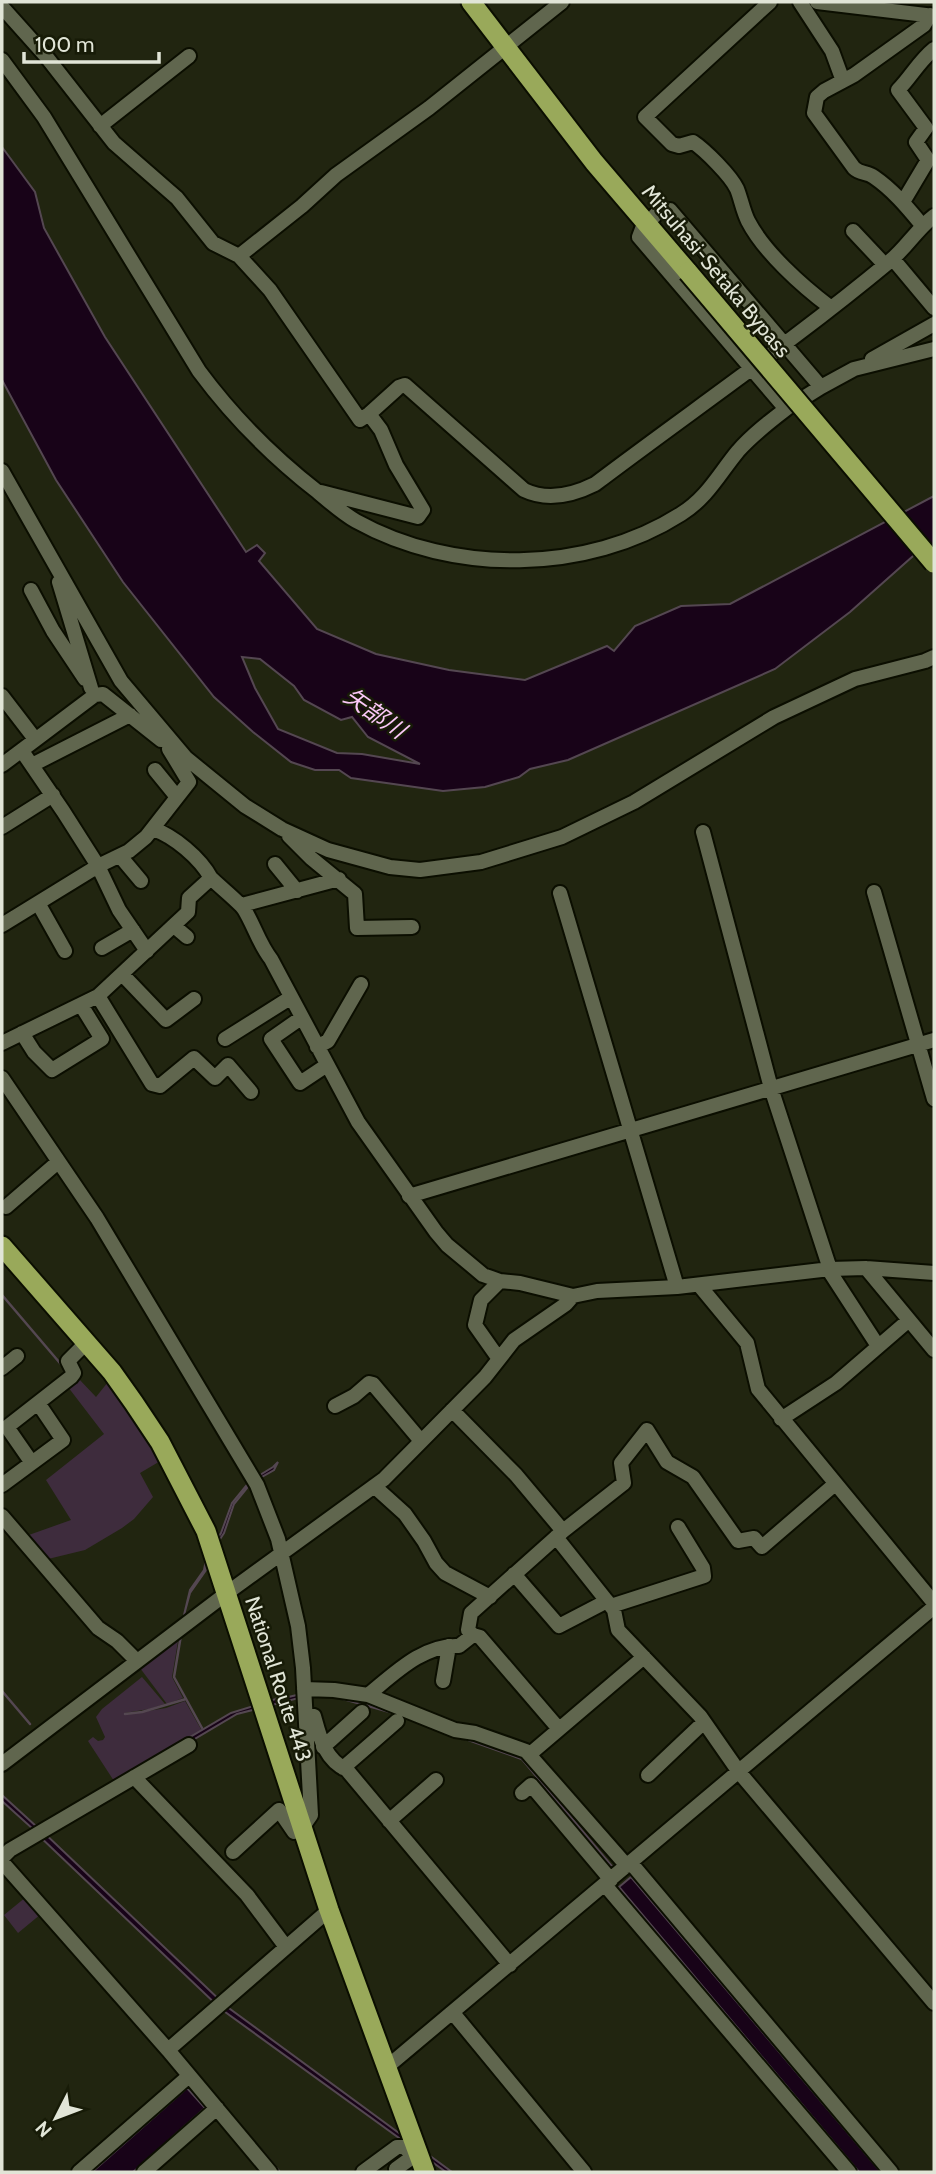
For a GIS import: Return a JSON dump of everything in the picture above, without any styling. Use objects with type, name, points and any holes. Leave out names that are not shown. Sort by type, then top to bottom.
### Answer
[{"type":"highway","name":"Mitsuhasi-Setaka Bypass","points":[[471,2],[509,44],[650,219],[934,545]]},
{"type":"highway","name":"Mitsuhasi-Setaka Bypass","points":[[484,2],[509,44]]},
{"type":"highway","name":"Mitsuhasi-Setaka Bypass","points":[[692,268],[934,563]]},
{"type":"highway","name":"National Route 443","points":[[2,1246],[112,1372],[160,1442],[206,1531],[302,1828],[419,2160]]},
{"type":"street","points":[[239,256],[336,175],[429,108],[562,2]]},
{"type":"street","points":[[770,2],[645,117],[672,144],[679,146],[693,142],[701,147],[736,186],[747,220],[765,245],[809,292],[830,307]]},
{"type":"street","points":[[800,2],[832,51],[843,81]]},
{"type":"street","points":[[817,2],[932,15]]},
{"type":"street","points":[[2,7],[45,55],[114,143],[177,198],[213,243],[239,256],[270,290],[360,420],[399,387],[405,385],[524,490],[538,496],[548,497],[595,484],[784,344],[889,262],[922,225],[934,216]]},
{"type":"street","points":[[922,225],[903,201],[871,174],[859,173],[854,168],[814,113],[817,97],[924,25],[932,15]]},
{"type":"street","points":[[903,201],[928,160],[916,142],[926,128],[898,90],[921,59],[934,49]]},
{"type":"street","points":[[100,126],[189,56]]},
{"type":"street","points":[[2,60],[44,117],[199,371],[219,398],[267,449],[346,515],[372,529],[433,550],[471,558],[514,560],[566,555],[626,540],[683,513],[702,498],[737,452],[754,434],[786,409],[934,324]]},
{"type":"street","points":[[786,409],[639,237],[660,209],[670,210],[821,387]]},
{"type":"street","points":[[853,231],[889,262],[934,308]]},
{"type":"street","points":[[854,369],[934,349]]},
{"type":"street","points":[[317,491],[418,517],[423,510],[396,465],[381,429],[369,414]]},
{"type":"street","points":[[2,471],[121,681],[167,742],[189,782],[146,837],[120,856],[97,866],[2,925]]},
{"type":"street","points":[[56,566],[63,599],[93,691]]},
{"type":"street","points":[[31,590],[53,631],[93,691],[103,694],[167,742],[220,787],[282,829],[328,850],[403,869],[445,868],[529,849],[595,822],[672,781],[774,717],[855,679],[925,662],[934,657]]},
{"type":"street","points":[[2,765],[93,691]]},
{"type":"street","points":[[2,696],[36,739]]},
{"type":"street","points":[[32,765],[130,715]]},
{"type":"street","points":[[22,751],[53,795],[97,866],[119,910],[147,951]]},
{"type":"street","points":[[155,770],[177,797]]},
{"type":"street","points":[[2,827],[53,795]]},
{"type":"street","points":[[153,829],[165,833],[206,869],[228,896],[242,905],[358,1122],[447,1245],[483,1275],[573,1296],[597,1291],[699,1285],[829,1269],[866,1268],[934,1273]]},
{"type":"street","points":[[282,829],[311,858],[355,894],[357,928],[412,926]]},
{"type":"street","points":[[703,832],[771,1088],[829,1269],[878,1346]]},
{"type":"street","points":[[120,856],[141,881]]},
{"type":"street","points":[[275,864],[297,891]]},
{"type":"street","points":[[2,1043],[98,996],[188,912],[189,898],[211,878]]},
{"type":"street","points":[[242,905],[339,879]]},
{"type":"street","points":[[874,892],[934,1099]]},
{"type":"street","points":[[560,893],[677,1287]]},
{"type":"street","points":[[38,903],[65,951]]},
{"type":"street","points":[[174,926],[187,937]]},
{"type":"street","points":[[102,948],[133,930]]},
{"type":"street","points":[[122,974],[166,1020],[194,999]]},
{"type":"street","points":[[317,1047],[328,1041],[360,984]]},
{"type":"street","points":[[98,996],[152,1084],[160,1086],[194,1058],[215,1078],[228,1065],[251,1092]]},
{"type":"street","points":[[225,1039],[290,998]]},
{"type":"street","points":[[22,1033],[34,1052],[52,1070],[102,1039],[82,1005]]},
{"type":"street","points":[[301,1018],[271,1039],[300,1083],[327,1065]]},
{"type":"street","points":[[409,1196],[934,1040]]},
{"type":"street","points":[[2,1077],[97,1218],[247,1465],[274,1527],[298,1626],[311,1815],[302,1828],[294,1832],[279,1810],[233,1852]]},
{"type":"street","points":[[6,1207],[58,1162]]},
{"type":"street","points":[[866,1268],[934,1350]]},
{"type":"street","points":[[499,1359],[475,1325],[481,1300],[500,1281]]},
{"type":"street","points":[[387,2067],[934,1605],[758,1389],[747,1343],[699,1285]]},
{"type":"street","points":[[2,1764],[227,1592],[374,1486],[452,1410],[514,1340],[566,1304],[573,1296]]},
{"type":"street","points":[[781,1419],[836,1383],[909,1320]]},
{"type":"street","points":[[32,1463],[7,1427],[71,1377],[74,1373],[68,1361],[83,1346]]},
{"type":"street","points":[[2,1368],[17,1356]]},
{"type":"street","points":[[335,1406],[354,1396],[369,1383],[373,1384],[421,1441]]},
{"type":"street","points":[[2,1485],[63,1440],[38,1403]]},
{"type":"street","points":[[452,1410],[516,1475],[614,1610],[618,1630],[704,1722],[739,1772],[934,2003]]},
{"type":"street","points":[[559,1729],[480,1637],[468,1630],[471,1613],[559,1534],[624,1483],[621,1463],[647,1430],[667,1462],[693,1476],[738,1541],[754,1538],[762,1547],[835,1484]]},
{"type":"street","points":[[374,1486],[405,1514],[445,1573],[490,1597]]},
{"type":"street","points":[[2,1516],[98,1628],[117,1641],[137,1661]]},
{"type":"street","points":[[514,1574],[559,1626],[609,1604],[704,1576],[703,1568],[678,1527]]},
{"type":"street","points":[[368,1695],[408,1662],[446,1645],[459,1646],[473,1635]]},
{"type":"street","points":[[443,1681],[449,1646]]},
{"type":"street","points":[[530,1754],[644,1657]]},
{"type":"street","points":[[304,1689],[368,1695],[455,1730],[475,1733],[530,1754],[629,1865],[891,2172]]},
{"type":"street","points":[[323,1747],[362,1712]]},
{"type":"street","points":[[306,1714],[314,1716],[323,1747],[347,1770],[510,1965]]},
{"type":"street","points":[[343,1768],[397,1721]]},
{"type":"street","points":[[648,1775],[704,1722]]},
{"type":"street","points":[[189,1745],[10,1850],[2,1860],[168,2050],[270,2172]]},
{"type":"street","points":[[134,1777],[247,1895],[286,1947]]},
{"type":"street","points":[[389,1821],[436,1780]]},
{"type":"street","points":[[522,1793],[531,1785],[608,1883],[849,2172]]},
{"type":"street","points":[[168,2050],[330,1910]]},
{"type":"street","points":[[453,2013],[584,2172]]},
{"type":"street","points":[[79,2172],[189,2076]]},
{"type":"street","points":[[145,2172],[217,2108]]},
{"type":"street","points":[[363,2172],[397,2147],[404,2147],[419,2160],[396,2169]]},
{"type":"shaded area","points":[[78,1378],[96,1397],[108,1382],[130,1410],[162,1460],[140,1473],[153,1497],[134,1519],[85,1550],[48,1559],[42,1556],[26,1536],[71,1520],[46,1480],[104,1434],[68,1387]]},
{"type":"shaded area","points":[[179,1635],[172,1677],[183,1698],[167,1704],[137,1664]]},
{"type":"shaded area","points":[[142,1677],[165,1704],[124,1715],[166,1708],[185,1701],[202,1731],[114,1781],[88,1741],[93,1737],[98,1741],[103,1740],[105,1737],[96,1717]]},
{"type":"shaded area","points":[[26,1897],[41,1914],[18,1933],[4,1915]]},
{"type":"water","name":"矢部川","points":[[2,147],[35,192],[44,228],[105,337],[246,552],[257,545],[265,553],[259,561],[317,629],[376,654],[449,670],[525,680],[607,646],[614,651],[635,626],[681,606],[730,604],[934,496],[934,546],[921,549],[850,612],[775,669],[568,760],[530,769],[519,777],[485,787],[443,791],[351,778],[339,770],[315,770],[291,762],[214,697],[123,582],[56,480],[2,380]],"holes":[[[242,657],[260,659],[294,686],[304,700],[341,720],[352,717],[368,737],[420,764],[362,754],[337,753],[278,729],[255,688]]]},
{"type":"water","points":[[278,1462],[274,1470],[251,1483],[234,1504],[224,1533],[209,1556],[206,1570],[190,1593],[184,1615],[190,1590],[204,1570],[207,1555],[221,1533],[232,1503],[250,1481]]},
{"type":"water","points":[[301,1694],[299,1698],[237,1714],[41,1830],[226,2006],[452,2172],[446,2172],[221,2009],[36,1833],[2,1853],[2,1847],[33,1829],[2,1801],[2,1795],[37,1827],[231,1713],[276,1699],[278,1696],[280,1699]]},
{"type":"water","points":[[2,1853],[280,2172],[277,2172],[2,1858]]},
{"type":"water","points":[[631,1877],[881,2172],[859,2172],[619,1887]]},
{"type":"water","points":[[187,2088],[205,2108],[169,2140],[170,2142],[133,2172],[92,2172]]},
{"type":"waterway","points":[[2,1295],[65,1369]]},
{"type":"waterway","points":[[181,1635],[174,1677],[202,1728]]},
{"type":"waterway","points":[[2,1691],[30,1724]]},
{"type":"waterway","points":[[340,1698],[397,1714]]},
{"type":"waterway","points":[[125,1714],[142,1712],[186,1699]]},
{"type":"waterway","points":[[463,1738],[522,1759],[614,1869]]}]
